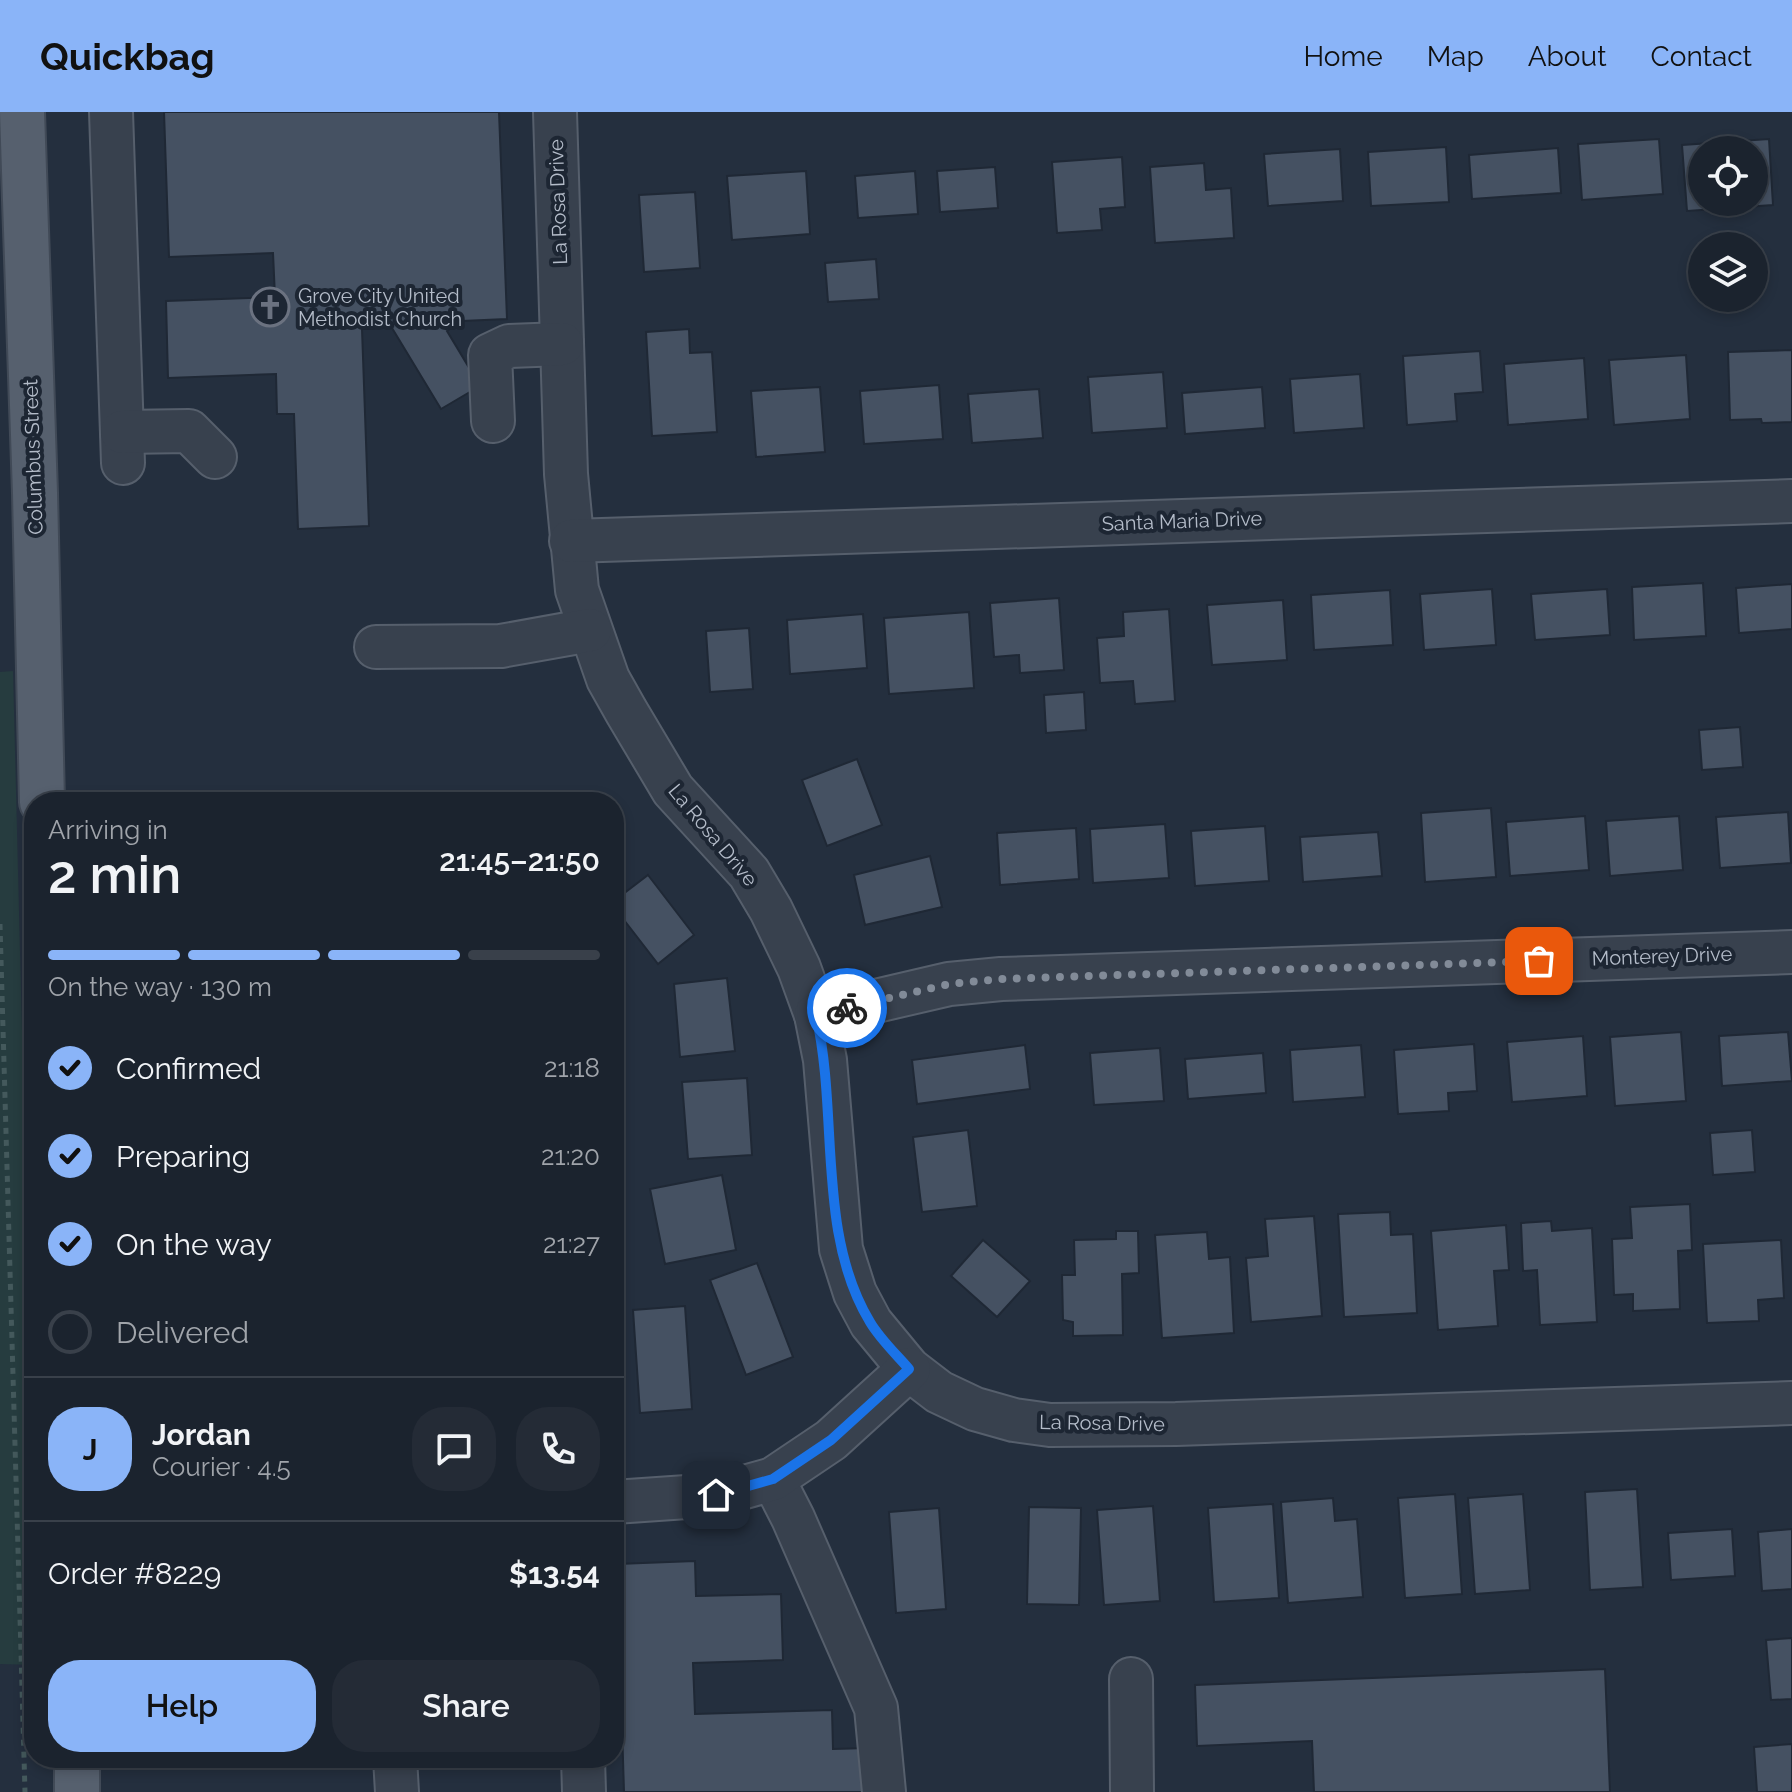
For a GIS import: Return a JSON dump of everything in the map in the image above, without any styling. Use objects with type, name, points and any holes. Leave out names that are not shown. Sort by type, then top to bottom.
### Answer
[{"type":"main road","name":"Columbus Street","points":[[15,115],[14,268],[41,792]]},
{"type":"main road","points":[[77,1768],[77,1792]]},
{"type":"street","points":[[111,112],[122,448],[189,431],[215,457]]},
{"type":"street","name":"La Rosa Drive","points":[[555,112],[566,474],[577,590],[608,679],[673,790],[749,873],[799,968],[816,1015],[825,1060],[841,1249],[855,1293],[871,1323],[909,1369],[939,1392],[975,1409],[1014,1420],[1050,1425],[1192,1424],[1792,1403]]},
{"type":"street","points":[[493,421],[490,355],[509,346],[562,344]]},
{"type":"street","name":"Santa Maria Drive","points":[[571,541],[1792,501]]},
{"type":"street","points":[[376,647],[501,646],[590,630]]},
{"type":"street","name":"Monterey Drive","points":[[816,1015],[949,984],[1001,979],[1792,952]]},
{"type":"street","points":[[624,1501],[716,1495],[773,1479],[831,1440],[909,1369]]},
{"type":"street","points":[[773,1479],[876,1708],[884,1792]]},
{"type":"street","points":[[1131,1679],[1132,1792]]},
{"type":"street","points":[[396,1768],[397,1792]]},
{"type":"street","points":[[583,1768],[584,1792]]},
{"type":"path","points":[[0,924],[24,1757]]},
{"type":"path","points":[[24,1768],[25,1792]]},
{"type":"green space","points":[[13,671],[24,1111],[24,1665],[0,1664],[0,672]]},
{"type":"building","points":[[164,112],[499,112],[507,319],[462,321],[447,331],[480,386],[441,409],[392,328],[362,329],[369,526],[298,529],[294,414],[277,414],[276,374],[168,378],[166,301],[275,297],[273,253],[169,257]]},
{"type":"building","points":[[1659,139],[1663,194],[1582,200],[1578,144]]},
{"type":"building","points":[[1769,139],[1773,205],[1768,205]]},
{"type":"building","points":[[1682,145],[1688,145],[1688,211]]},
{"type":"building","points":[[1446,147],[1449,202],[1371,206],[1368,152]]},
{"type":"building","points":[[1558,148],[1561,193],[1472,199],[1469,155]]},
{"type":"building","points":[[1340,149],[1343,201],[1268,206],[1264,154]]},
{"type":"building","points":[[1122,157],[1125,207],[1100,209],[1102,230],[1057,233],[1052,162]]},
{"type":"building","points":[[1204,163],[1206,190],[1231,188],[1234,238],[1155,243],[1150,167]]},
{"type":"building","points":[[995,167],[998,208],[940,212],[937,171]]},
{"type":"building","points":[[806,171],[810,234],[732,240],[727,176]]},
{"type":"building","points":[[915,171],[918,214],[858,218],[855,176]]},
{"type":"building","points":[[695,192],[700,268],[644,272],[639,195]]},
{"type":"building","points":[[876,259],[879,299],[828,302],[825,263]]},
{"type":"building","points":[[689,329],[690,353],[712,352],[717,432],[652,436],[646,332]]},
{"type":"building","points":[[1792,350],[1792,422],[1730,420],[1728,352]]},
{"type":"building","points":[[1480,351],[1483,392],[1455,394],[1457,421],[1407,425],[1403,356]]},
{"type":"building","points":[[1686,355],[1690,419],[1614,425],[1609,360]]},
{"type":"building","points":[[1584,358],[1588,419],[1508,425],[1504,364]]},
{"type":"building","points":[[1163,372],[1167,428],[1092,433],[1088,377]]},
{"type":"building","points":[[1360,374],[1364,428],[1294,433],[1290,379]]},
{"type":"building","points":[[939,385],[943,439],[864,444],[860,391]]},
{"type":"building","points":[[820,387],[825,452],[756,457],[751,391]]},
{"type":"building","points":[[1262,387],[1265,428],[1185,434],[1182,393]]},
{"type":"building","points":[[1039,389],[1043,438],[972,443],[968,394]]},
{"type":"building","points":[[1703,583],[1706,636],[1634,640],[1632,587]]},
{"type":"building","points":[[1792,584],[1792,629],[1739,633],[1736,588]]},
{"type":"building","points":[[1492,589],[1496,645],[1424,650],[1420,594]]},
{"type":"building","points":[[1607,589],[1610,635],[1535,640],[1531,594]]},
{"type":"building","points":[[1390,590],[1393,645],[1314,650],[1311,595]]},
{"type":"building","points":[[1059,598],[1064,670],[1020,673],[1019,655],[994,657],[990,603]]},
{"type":"building","points":[[1283,600],[1287,660],[1212,665],[1207,605]]},
{"type":"building","points":[[1169,609],[1175,701],[1135,704],[1133,681],[1100,683],[1097,638],[1124,636],[1123,612]]},
{"type":"building","points":[[969,612],[974,688],[889,694],[884,618]]},
{"type":"building","points":[[863,614],[867,668],[790,674],[787,620]]},
{"type":"building","points":[[749,628],[753,689],[710,692],[706,631]]},
{"type":"building","points":[[1084,692],[1086,730],[1046,733],[1044,695]]},
{"type":"building","points":[[1740,727],[1743,767],[1702,770],[1699,730]]},
{"type":"building","points":[[857,759],[882,825],[827,846],[802,780]]},
{"type":"building","points":[[1491,808],[1496,877],[1425,882],[1421,813]]},
{"type":"building","points":[[1788,812],[1791,863],[1720,868],[1716,817]]},
{"type":"building","points":[[1585,816],[1589,870],[1510,876],[1506,822]]},
{"type":"building","points":[[1679,816],[1683,870],[1610,876],[1606,821]]},
{"type":"building","points":[[1165,824],[1169,878],[1093,883],[1090,829]]},
{"type":"building","points":[[1265,826],[1269,881],[1195,886],[1191,831]]},
{"type":"building","points":[[1076,828],[1079,879],[1000,885],[997,833]]},
{"type":"building","points":[[1378,832],[1382,876],[1303,882],[1300,837]]},
{"type":"building","points":[[930,856],[942,907],[865,925],[854,875]]},
{"type":"building","points":[[648,875],[694,935],[658,964],[624,920],[624,893]]},
{"type":"building","points":[[727,978],[735,1051],[680,1057],[674,984]]},
{"type":"building","points":[[1681,1032],[1686,1101],[1615,1106],[1610,1037]]},
{"type":"building","points":[[1788,1032],[1792,1081],[1722,1086],[1719,1036]]},
{"type":"building","points":[[1583,1036],[1587,1096],[1512,1102],[1507,1042]]},
{"type":"building","points":[[1474,1044],[1477,1091],[1448,1093],[1449,1111],[1398,1114],[1394,1050]]},
{"type":"building","points":[[1025,1045],[1030,1089],[917,1104],[912,1060]]},
{"type":"building","points":[[1361,1045],[1365,1097],[1293,1102],[1290,1050]]},
{"type":"building","points":[[1160,1048],[1164,1101],[1094,1105],[1090,1053]]},
{"type":"building","points":[[1263,1053],[1266,1093],[1188,1099],[1185,1059]]},
{"type":"building","points":[[747,1078],[752,1155],[688,1159],[682,1082]]},
{"type":"building","points":[[968,1130],[977,1206],[922,1212],[913,1137]]},
{"type":"building","points":[[1752,1130],[1755,1172],[1713,1175],[1710,1133]]},
{"type":"building","points":[[722,1175],[736,1250],[665,1264],[650,1189]]},
{"type":"building","points":[[1690,1204],[1692,1250],[1678,1251],[1680,1309],[1633,1311],[1633,1294],[1614,1295],[1612,1239],[1632,1238],[1630,1207]]},
{"type":"building","points":[[1390,1212],[1391,1235],[1413,1234],[1417,1313],[1344,1317],[1338,1214]]},
{"type":"building","points":[[1314,1216],[1322,1316],[1251,1322],[1246,1258],[1268,1256],[1265,1219]]},
{"type":"building","points":[[1551,1221],[1552,1231],[1592,1228],[1597,1322],[1540,1325],[1537,1270],[1523,1271],[1521,1223]]},
{"type":"building","points":[[1506,1225],[1509,1270],[1494,1271],[1498,1326],[1438,1330],[1431,1231]]},
{"type":"building","points":[[1116,1231],[1138,1231],[1139,1273],[1122,1274],[1123,1335],[1073,1336],[1073,1322],[1063,1320],[1062,1275],[1075,1275],[1074,1240],[1116,1239]]},
{"type":"building","points":[[1207,1232],[1209,1259],[1230,1257],[1234,1333],[1162,1338],[1155,1235]]},
{"type":"building","points":[[983,1240],[1030,1281],[997,1317],[951,1276]]},
{"type":"building","points":[[1781,1240],[1784,1298],[1758,1300],[1759,1321],[1707,1323],[1703,1244]]},
{"type":"building","points":[[757,1263],[793,1357],[746,1375],[710,1280]]},
{"type":"building","points":[[685,1306],[692,1409],[640,1413],[633,1310]]},
{"type":"building","points":[[1637,1489],[1643,1587],[1590,1590],[1585,1492]]},
{"type":"building","points":[[1455,1494],[1462,1594],[1405,1598],[1398,1498]]},
{"type":"building","points":[[1523,1494],[1530,1590],[1475,1594],[1468,1498]]},
{"type":"building","points":[[1333,1498],[1335,1521],[1357,1519],[1363,1597],[1288,1603],[1281,1502]]},
{"type":"building","points":[[1273,1504],[1279,1598],[1214,1602],[1208,1508]]},
{"type":"building","points":[[1153,1506],[1160,1601],[1104,1605],[1097,1510]]},
{"type":"building","points":[[1029,1507],[1081,1508],[1079,1605],[1027,1604]]},
{"type":"building","points":[[939,1508],[946,1609],[896,1613],[889,1512]]},
{"type":"building","points":[[1732,1529],[1735,1576],[1671,1580],[1668,1533]]},
{"type":"building","points":[[1792,1529],[1792,1589],[1762,1591],[1758,1532]]},
{"type":"building","points":[[695,1561],[696,1596],[781,1594],[783,1660],[693,1663],[695,1714],[832,1710],[833,1749],[868,1748],[870,1792],[624,1792],[624,1564]]},
{"type":"building","points":[[1792,1638],[1792,1699],[1771,1700],[1766,1640]]},
{"type":"building","points":[[1605,1669],[1610,1792],[1314,1792],[1312,1741],[1197,1746],[1195,1685]]},
{"type":"building","points":[[1792,1744],[1792,1792],[1757,1792],[1754,1747]]},
{"type":"way so far","points":[[847,1008],[949,984],[1001,979],[1539,961]]},
{"type":"place","name":"Grove City United Methodist Church","points":[[270,307]]},
{"type":"route","points":[[716,1495],[773,1479],[831,1440],[909,1369],[871,1323],[855,1293],[841,1249],[825,1060],[816,1015],[847,1008]]}]
